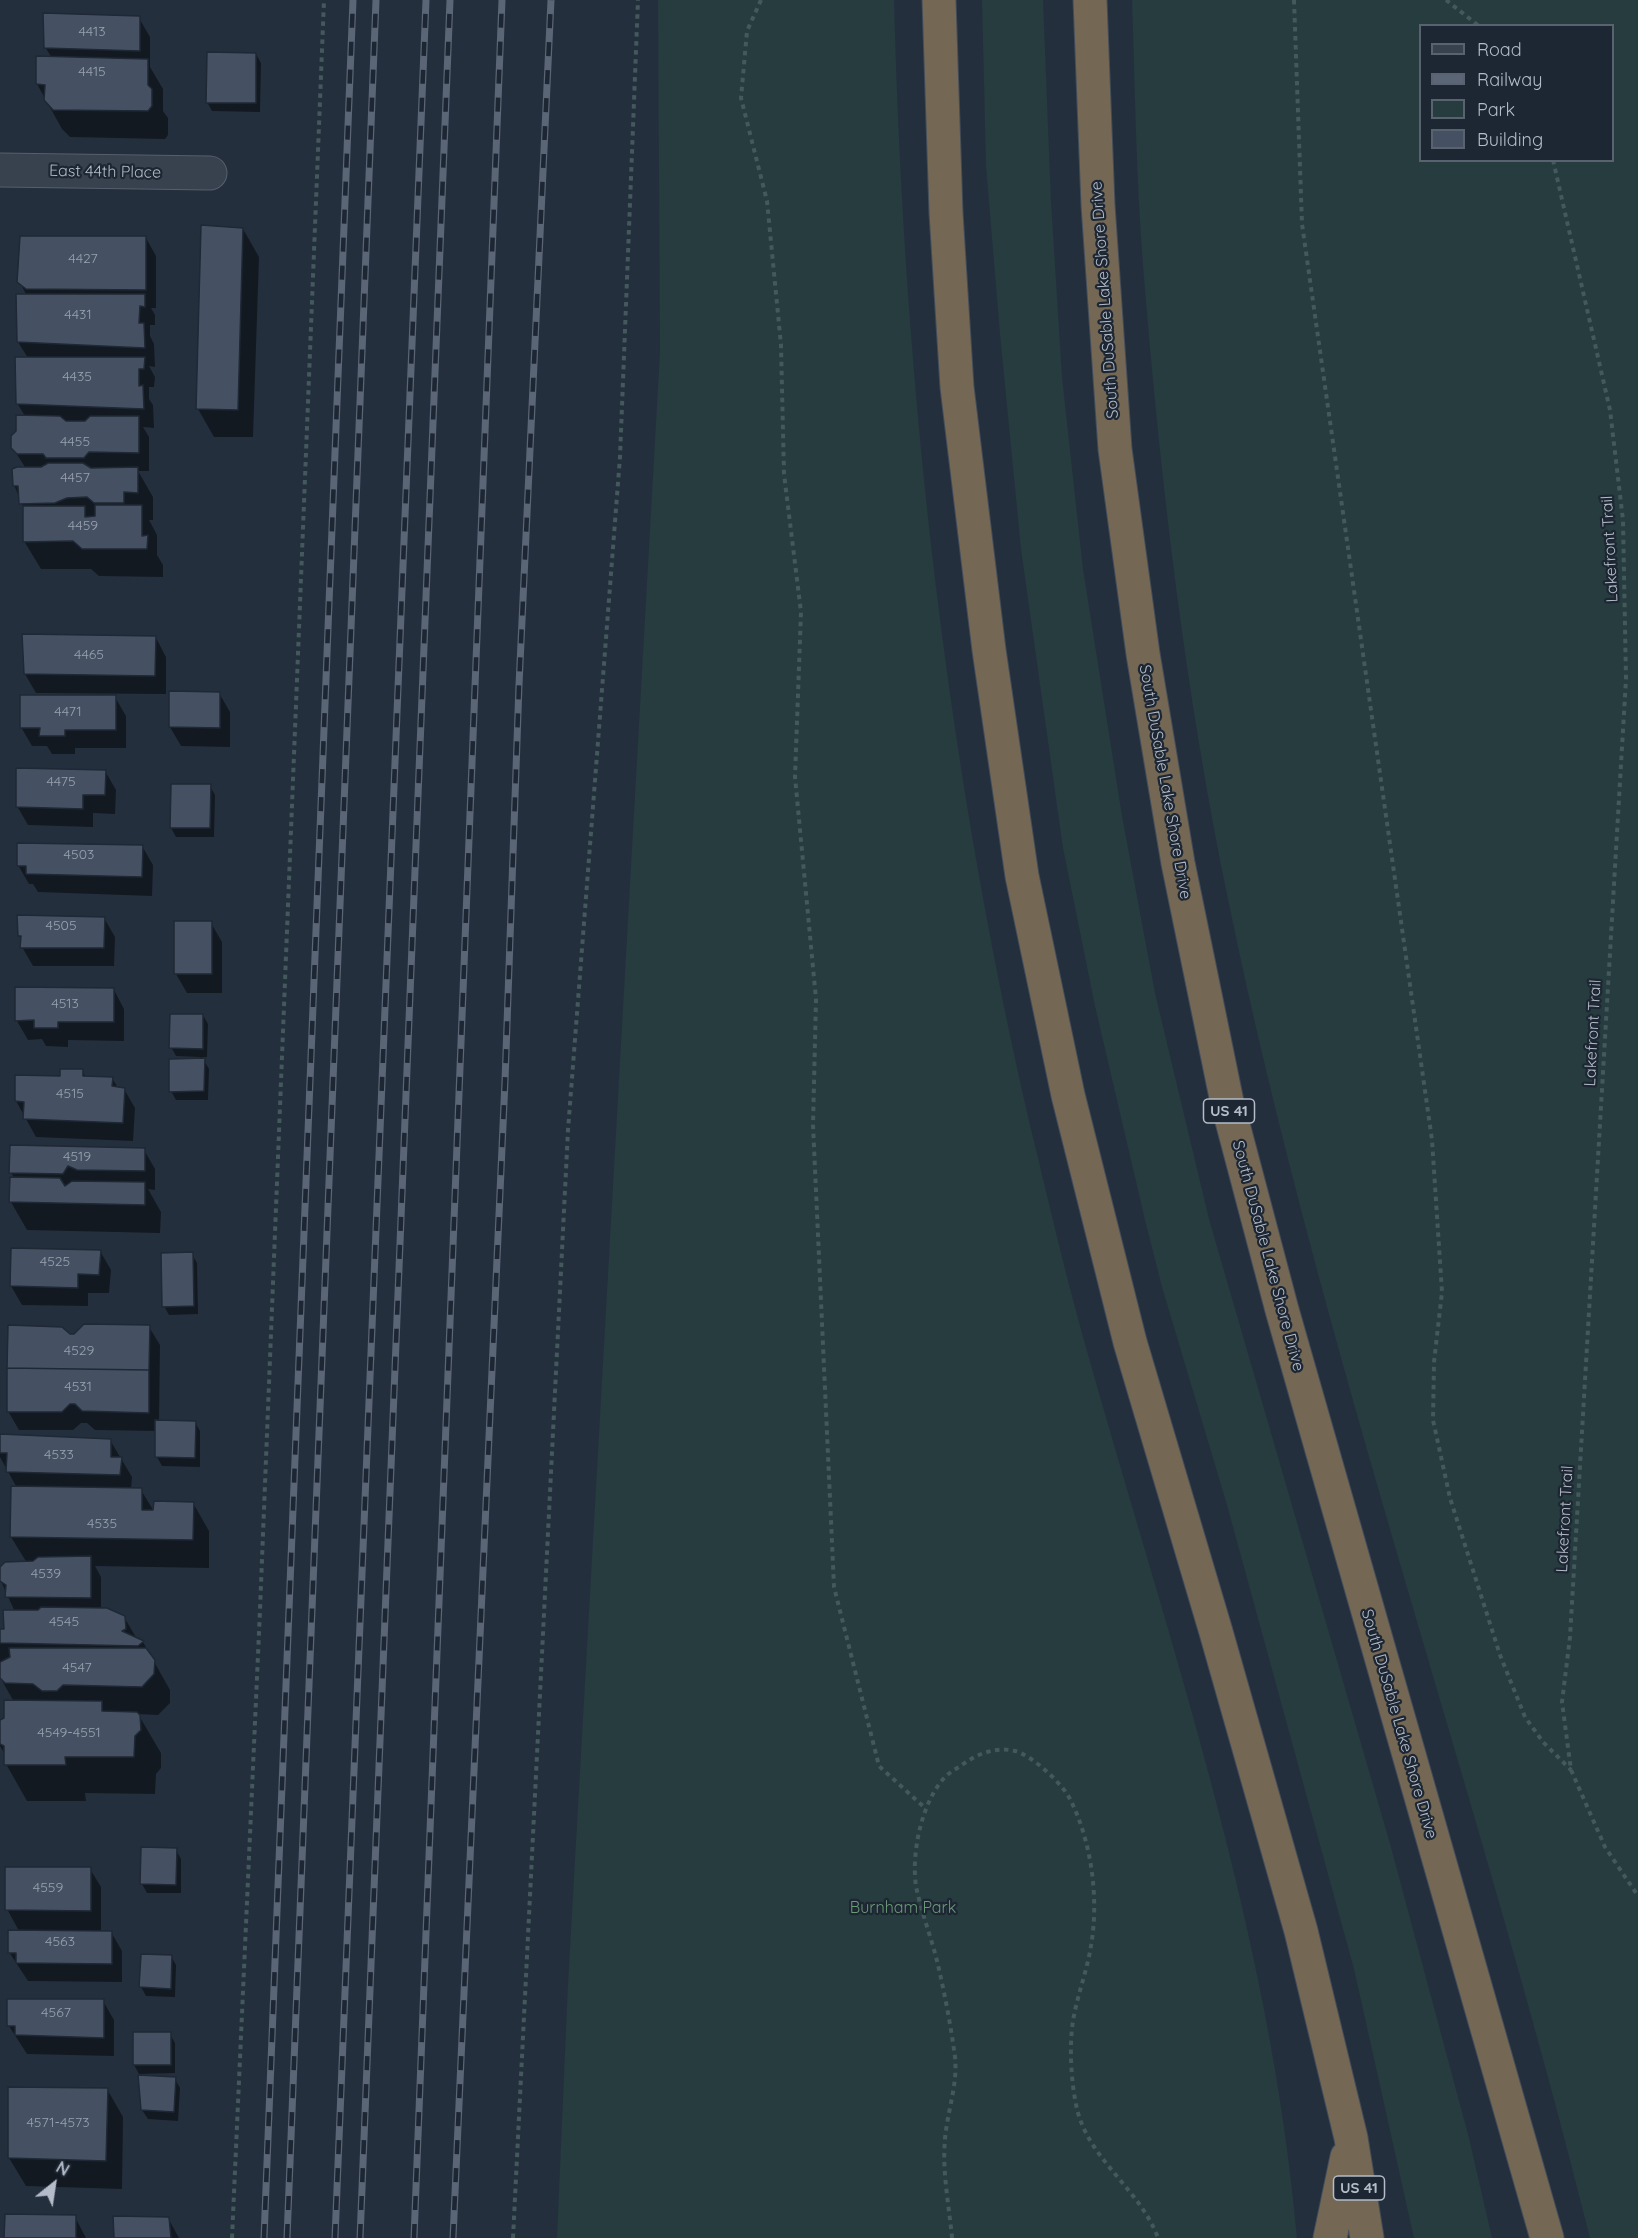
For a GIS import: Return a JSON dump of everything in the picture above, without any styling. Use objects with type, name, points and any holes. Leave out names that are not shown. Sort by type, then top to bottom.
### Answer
[{"type":"highway","name":"US 41","points":[[939,0],[946,213],[957,387],[989,650],[1022,876],[1068,1095],[1130,1342],[1301,1931],[1351,2138],[1367,2238]]},
{"type":"highway","name":"South DuSable Lake Shore Drive","points":[[1090,0],[1098,205],[1115,449],[1143,654],[1180,874],[1227,1102],[1282,1310],[1547,2238]]},
{"type":"highway","points":[[1330,2238],[1351,2138]]},
{"type":"highway","points":[[1533,2191],[1533,2238]]},
{"type":"street","name":"East 44th Place","points":[[0,170],[210,173]]},
{"type":"path","points":[[232,2238],[260,1610],[324,0]]},
{"type":"path","points":[[513,2238],[567,1142],[620,457],[638,0]]},
{"type":"path","points":[[761,0],[747,31],[741,98],[767,201],[781,345],[784,474],[801,612],[795,777],[816,999],[813,1125],[834,1587],[879,1766],[926,1808]]},
{"type":"path","points":[[1294,0],[1302,224],[1432,1140],[1442,1292],[1434,1362],[1432,1420],[1450,1498],[1500,1655],[1525,1717],[1543,1742],[1571,1770]]},
{"type":"path","points":[[1446,0],[1476,24]]},
{"type":"path","name":"Lakefront Trail","points":[[1553,162],[1610,410],[1623,520],[1626,679],[1570,1637],[1562,1702],[1571,1770],[1605,1847],[1638,1896]]},
{"type":"path","points":[[952,2238],[945,2173],[945,2139],[955,2061],[938,1965],[916,1884],[917,1845],[926,1808],[945,1777],[973,1756],[997,1749],[1017,1751],[1037,1763],[1054,1779],[1070,1798],[1084,1831],[1091,1869],[1095,1914],[1091,1947],[1073,2020],[1071,2049],[1077,2108],[1088,2140],[1139,2203],[1158,2238]]},
{"type":"green space","name":"Burnham Park","points":[[658,0],[894,0],[899,146],[920,437],[955,728],[979,872],[1006,1015],[1069,1283],[1184,1684],[1241,1903],[1265,2014],[1284,2125],[1297,2238],[557,2238],[568,1984],[660,352]]},
{"type":"green space","points":[[982,0],[1043,0],[1051,202],[1062,377],[1083,569],[1122,816],[1155,993],[1209,1219],[1389,1840],[1469,2138],[1492,2238],[1414,2238],[1354,1969],[1227,1505],[1162,1287],[1095,1006],[1063,848],[1021,549],[986,166]]},
{"type":"green space","points":[[1132,0],[1638,0],[1638,2238],[1590,2238],[1500,1904],[1309,1240],[1267,1072],[1213,825],[1187,666],[1157,425],[1137,166]]},
{"type":"building","points":[[43,13],[140,16],[140,51],[44,48]]},
{"type":"building","points":[[207,52],[256,53],[256,103],[206,103]]},
{"type":"building","points":[[36,56],[148,59],[148,85],[152,89],[152,106],[148,111],[53,110],[44,100],[45,85],[36,84]]},
{"type":"building","points":[[201,225],[243,228],[238,410],[196,409]]},
{"type":"building","points":[[20,236],[146,236],[146,290],[26,289],[17,282]]},
{"type":"building","points":[[16,294],[145,294],[145,307],[140,306],[139,323],[144,323],[145,348],[17,342]]},
{"type":"building","points":[[15,357],[145,357],[144,369],[139,369],[139,386],[143,385],[144,409],[16,404]]},
{"type":"building","points":[[16,415],[60,416],[66,421],[85,421],[90,416],[139,416],[139,453],[89,452],[84,458],[46,458],[43,454],[17,454],[11,448],[11,436],[16,431]]},
{"type":"building","points":[[48,463],[83,463],[91,468],[138,467],[138,493],[124,492],[124,503],[94,503],[87,497],[67,498],[55,503],[19,504],[18,486],[13,486],[12,469],[41,467]]},
{"type":"building","points":[[95,505],[142,505],[142,536],[148,535],[147,549],[82,549],[73,541],[23,542],[23,506],[85,506],[85,517],[95,516]]},
{"type":"building","points":[[22,634],[156,636],[155,676],[24,674]]},
{"type":"building","points":[[169,691],[220,692],[220,728],[169,727]]},
{"type":"building","points":[[20,695],[116,695],[116,730],[65,730],[65,736],[39,736],[40,728],[20,728]]},
{"type":"building","points":[[16,768],[106,770],[105,795],[83,795],[83,809],[16,807]]},
{"type":"building","points":[[171,784],[211,784],[210,828],[170,828]]},
{"type":"building","points":[[17,843],[143,845],[142,877],[26,874],[26,866],[17,866]]},
{"type":"building","points":[[17,915],[105,917],[104,948],[20,948],[21,936],[18,936]]},
{"type":"building","points":[[174,921],[212,921],[212,974],[174,974]]},
{"type":"building","points":[[15,987],[114,988],[114,1022],[58,1022],[58,1028],[34,1028],[34,1020],[15,1021]]},
{"type":"building","points":[[170,1014],[203,1014],[203,1049],[169,1048]]},
{"type":"building","points":[[205,1058],[204,1091],[169,1092],[169,1059]]},
{"type":"building","points":[[60,1069],[83,1069],[83,1076],[113,1077],[112,1086],[125,1088],[123,1123],[23,1119],[24,1102],[15,1101],[15,1075],[60,1076]]},
{"type":"building","points":[[10,1145],[145,1148],[145,1171],[77,1170],[68,1166],[63,1174],[9,1173]]},
{"type":"building","points":[[10,1177],[60,1178],[65,1186],[72,1181],[145,1182],[145,1205],[9,1202]]},
{"type":"building","points":[[11,1248],[101,1250],[99,1275],[78,1274],[78,1288],[10,1286]]},
{"type":"building","points":[[193,1252],[194,1306],[162,1307],[161,1253]]},
{"type":"building","points":[[84,1324],[150,1325],[149,1370],[7,1368],[8,1325],[62,1327],[70,1334],[74,1334]]},
{"type":"building","points":[[7,1368],[149,1370],[149,1413],[82,1411],[75,1404],[70,1404],[62,1412],[7,1412]]},
{"type":"building","points":[[155,1420],[196,1421],[195,1458],[155,1457]]},
{"type":"building","points":[[0,1434],[111,1439],[111,1457],[122,1457],[120,1475],[6,1472],[7,1453],[0,1453]]},
{"type":"building","points":[[11,1486],[142,1488],[142,1510],[153,1510],[154,1501],[194,1502],[193,1540],[10,1537]]},
{"type":"building","points":[[91,1556],[91,1598],[5,1597],[6,1585],[0,1581],[0,1567],[5,1562],[33,1561],[38,1557]]},
{"type":"building","points":[[41,1607],[107,1608],[125,1616],[126,1629],[122,1631],[144,1641],[138,1646],[0,1643],[0,1629],[4,1629],[3,1610],[38,1610]]},
{"type":"building","points":[[9,1648],[146,1648],[155,1660],[154,1674],[142,1687],[63,1685],[57,1691],[42,1691],[33,1684],[5,1683],[0,1678],[0,1662],[10,1657]]},
{"type":"building","points":[[4,1700],[102,1701],[102,1711],[137,1712],[140,1715],[141,1730],[135,1736],[134,1757],[65,1757],[66,1765],[4,1765],[4,1746],[0,1744],[0,1720],[4,1718]]},
{"type":"building","points":[[141,1847],[177,1848],[176,1885],[140,1884]]},
{"type":"building","points":[[5,1867],[91,1867],[91,1911],[5,1910]]},
{"type":"building","points":[[8,1930],[112,1931],[112,1964],[16,1963],[16,1953],[8,1953]]},
{"type":"building","points":[[141,1954],[172,1955],[171,1989],[139,1987]]},
{"type":"building","points":[[7,1999],[104,1999],[104,2038],[15,2035],[15,2026],[7,2026]]},
{"type":"building","points":[[133,2032],[171,2032],[171,2065],[133,2065]]},
{"type":"building","points":[[138,2075],[176,2077],[174,2112],[141,2110]]},
{"type":"building","points":[[8,2087],[108,2088],[106,2161],[8,2158]]},
{"type":"building","points":[[5,2214],[76,2215],[76,2238],[4,2238]]},
{"type":"building","points":[[113,2216],[169,2217],[171,2238],[114,2238]]},
{"type":"railway","points":[[264,2238],[353,0]]},
{"type":"railway","points":[[287,2238],[376,0]]},
{"type":"railway","points":[[335,2238],[426,0]]},
{"type":"railway","points":[[360,2238],[450,0]]},
{"type":"railway","points":[[414,2238],[502,0]]},
{"type":"railway","points":[[453,2238],[505,1081],[519,685],[551,0]]}]
